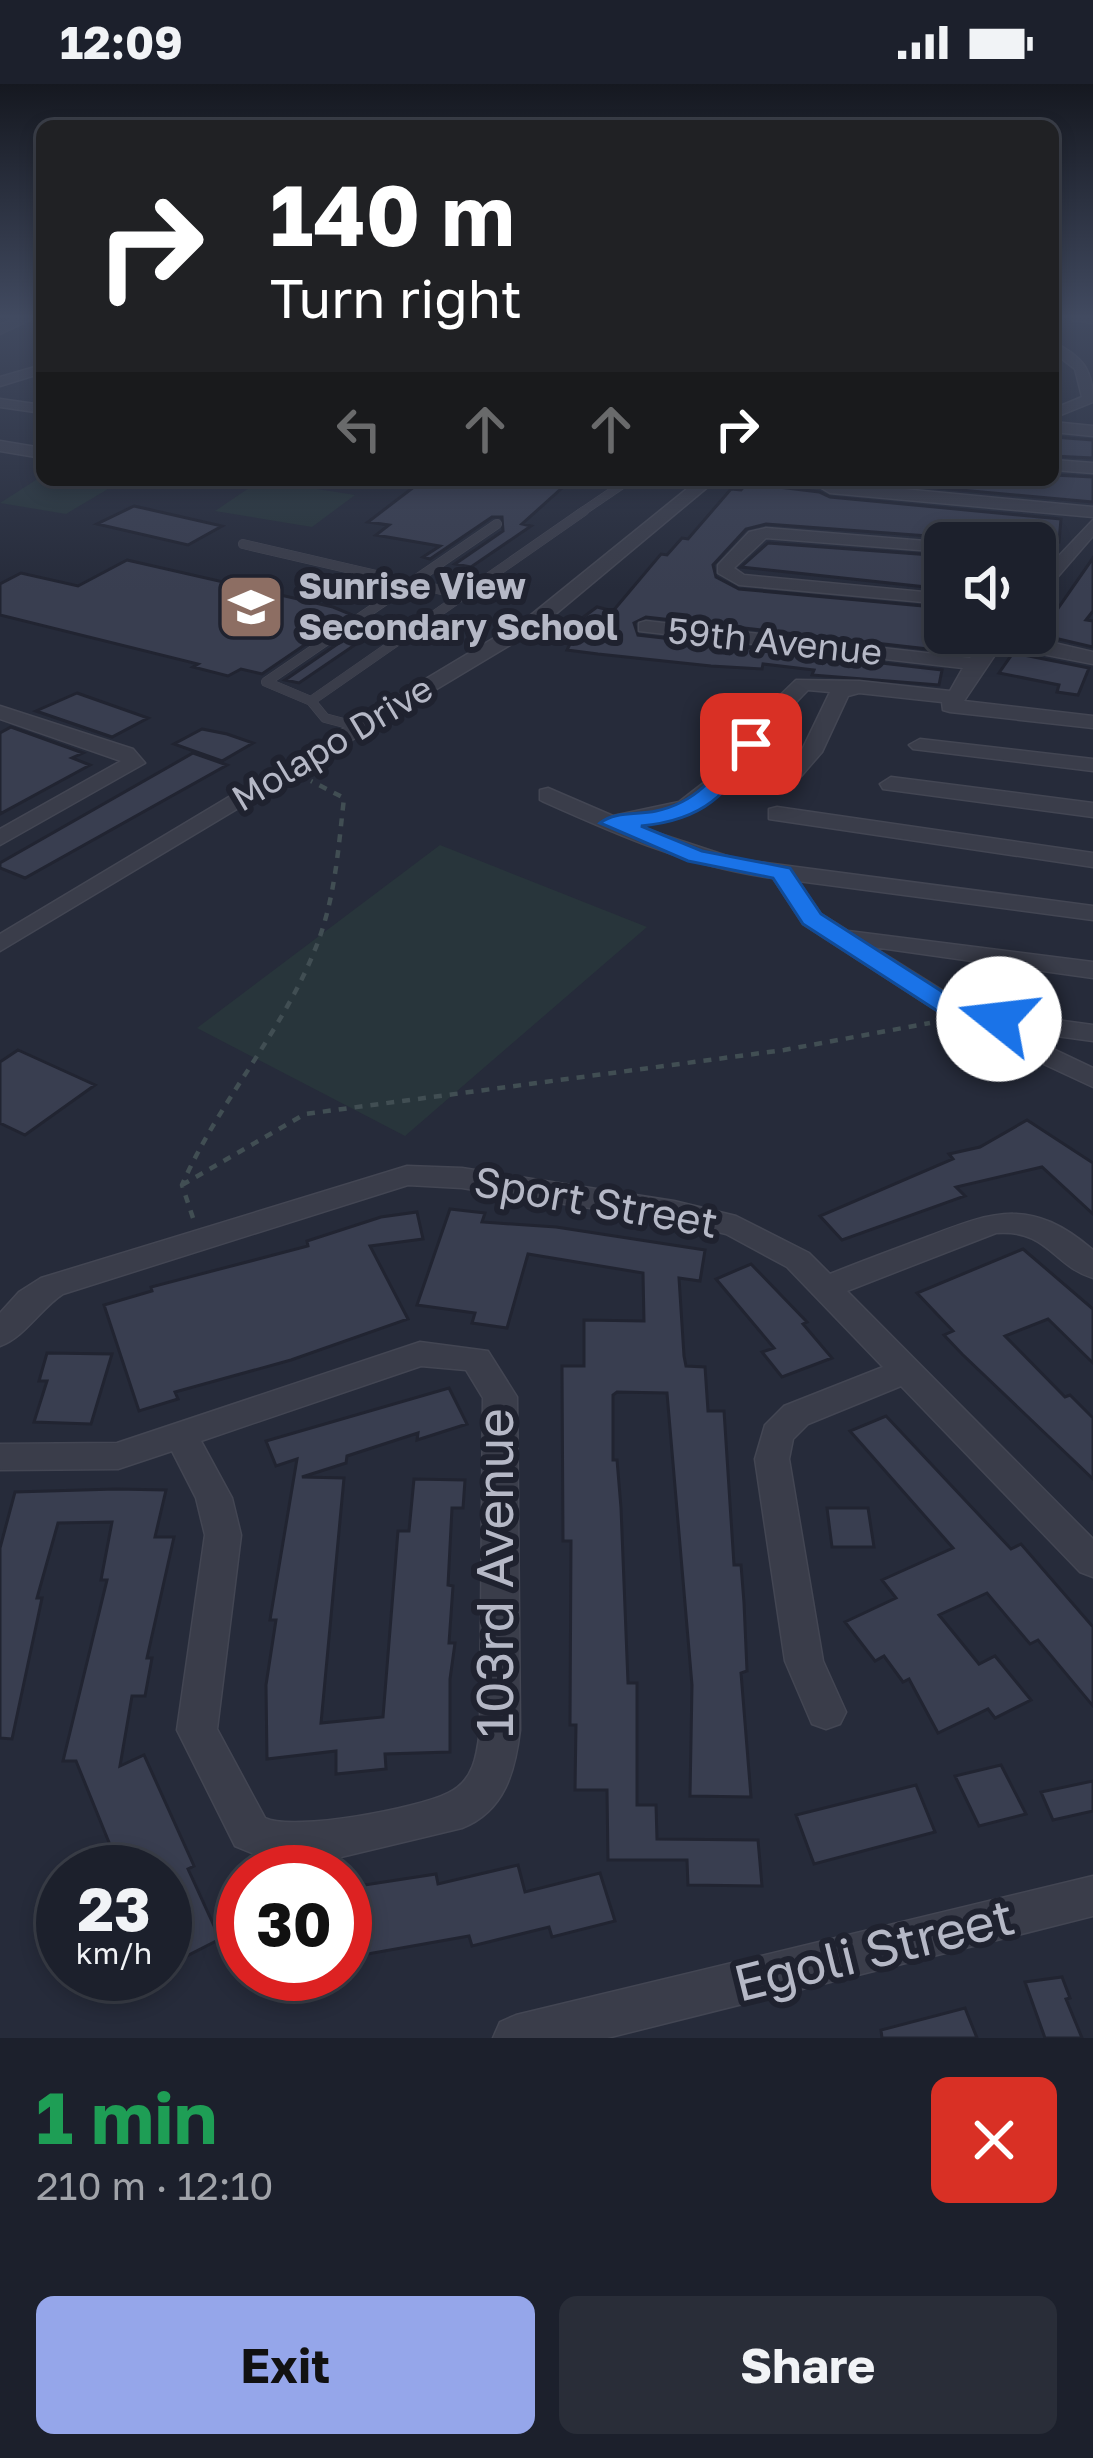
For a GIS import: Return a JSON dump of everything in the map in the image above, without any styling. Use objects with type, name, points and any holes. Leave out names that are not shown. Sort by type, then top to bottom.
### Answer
[{"type":"street","points":[[1059,428],[1093,431]]},
{"type":"street","points":[[0,446],[36,449]]},
{"type":"street","points":[[1059,465],[1093,468]]},
{"type":"street","name":"Molapo Drive","points":[[0,944],[533,623],[700,486]]},
{"type":"street","points":[[826,486],[1093,512]]},
{"type":"street","points":[[1056,569],[1093,525]]},
{"type":"street","points":[[924,545],[766,533],[755,536],[724,569],[739,580],[924,597]]},
{"type":"street","points":[[1056,557],[1066,558]]},
{"type":"street","name":"59th Avenue","points":[[646,627],[975,664]]},
{"type":"street","points":[[1056,649],[1093,658]]},
{"type":"street","points":[[984,654],[920,745],[1093,765]]},
{"type":"street","points":[[611,823],[658,818],[697,806],[712,795],[779,706],[801,685],[957,696],[1093,722]]},
{"type":"street","points":[[788,777],[811,752],[840,692],[850,687]]},
{"type":"street","points":[[0,712],[126,753],[134,763],[0,838]]},
{"type":"street","points":[[891,784],[1093,810]]},
{"type":"street","points":[[548,795],[696,856],[782,873],[1093,913]]},
{"type":"street","points":[[777,814],[1093,860]]},
{"type":"street","points":[[782,873],[803,911],[837,934],[965,1017],[1093,1079]]},
{"type":"street","points":[[837,934],[1093,970]]},
{"type":"street","points":[[965,1017],[1093,1033]]},
{"type":"street","name":"Sport Street","points":[[0,1334],[30,1300],[52,1286],[407,1175],[462,1178],[674,1211],[736,1226],[798,1260],[1093,1562]]},
{"type":"street","points":[[824,1288],[992,1223],[1017,1220],[1038,1223],[1056,1234],[1093,1267]]},
{"type":"street","name":"103rd Avenue","points":[[0,1457],[118,1456],[420,1354],[476,1360],[500,1396],[500,1730],[495,1774],[462,1809],[316,1844],[276,1844],[250,1832],[196,1730],[223,1535],[214,1498],[181,1436]]},
{"type":"street","points":[[826,1712],[804,1661],[772,1459],[777,1434],[796,1414],[905,1371]]},
{"type":"street","name":"Egoli Street","points":[[516,2038],[1093,1896]]},
{"type":"lane","points":[[311,700],[620,486]]},
{"type":"lane","points":[[359,727],[326,718],[311,700],[266,682],[497,524]]},
{"type":"lane","points":[[243,544],[467,596]]},
{"type":"path","points":[[201,1240],[182,1185],[196,1147],[277,1024],[327,917],[344,798],[323,785],[283,774]]},
{"type":"path","points":[[182,1185],[305,1114],[784,1050],[965,1017]]},
{"type":"shaded area","points":[[36,480],[36,486],[113,486],[66,514],[0,503]]},
{"type":"shaded area","points":[[252,486],[299,486],[355,495],[312,527],[215,511]]},
{"type":"shaded area","points":[[440,845],[647,927],[405,1136],[197,1028]]},
{"type":"building","points":[[1059,437],[1093,440],[1093,458],[1059,456]]},
{"type":"building","points":[[1059,475],[1093,477],[1093,502],[917,486],[1059,486]]},
{"type":"building","points":[[415,486],[563,487],[522,524],[531,526],[471,567],[455,564],[503,531],[502,517],[492,517],[430,559],[423,557],[440,546],[376,535],[389,525],[368,522]]},
{"type":"building","points":[[771,486],[830,497],[1061,519],[1059,542],[1056,522],[924,522],[924,536],[766,524],[746,529],[713,565],[716,577],[739,589],[924,606],[924,649],[646,617],[634,623],[638,635],[942,670],[939,685],[812,675],[814,670],[763,664],[762,669],[711,666],[567,650],[570,644],[561,643],[570,627],[597,607],[613,611],[661,554],[667,555],[682,538],[688,539],[731,489]]},
{"type":"building","points":[[134,506],[222,526],[188,545],[97,524]]},
{"type":"building","points":[[768,543],[924,554],[924,587],[741,567]]},
{"type":"building","points":[[1093,558],[1093,611],[1086,620],[1093,621],[1093,647],[1056,638],[1056,611]]},
{"type":"building","points":[[127,560],[350,614],[262,674],[241,669],[228,676],[193,667],[198,664],[0,615],[0,584],[21,573],[78,586]]},
{"type":"building","points":[[374,619],[387,623],[299,683],[285,680]]},
{"type":"building","points":[[1012,654],[1089,668],[1078,695],[1057,692],[1059,685],[999,673]]},
{"type":"building","points":[[77,693],[148,718],[112,737],[36,711]]},
{"type":"building","points":[[11,727],[83,753],[72,758],[90,765],[0,814],[0,733]]},
{"type":"building","points":[[202,729],[253,743],[222,761],[174,744]]},
{"type":"building","points":[[193,753],[227,765],[25,878],[0,868],[0,863]]},
{"type":"building","points":[[18,1050],[95,1085],[25,1135],[0,1123],[0,1062]]},
{"type":"building","points":[[1027,1120],[1093,1163],[1093,1214],[1042,1167],[956,1187],[965,1196],[842,1240],[820,1216],[953,1159],[949,1154],[980,1147]]},
{"type":"building","points":[[450,1209],[485,1213],[482,1222],[556,1227],[705,1250],[700,1281],[679,1278],[684,1356],[686,1366],[705,1367],[708,1411],[724,1411],[734,1565],[741,1565],[744,1603],[747,1671],[741,1673],[751,1797],[690,1796],[692,1685],[667,1393],[617,1392],[613,1395],[613,1460],[617,1460],[621,1508],[628,1683],[637,1683],[637,1805],[656,1805],[657,1839],[758,1840],[762,1886],[688,1885],[687,1860],[608,1860],[607,1790],[575,1790],[576,1725],[570,1725],[571,1541],[563,1541],[562,1366],[584,1366],[584,1320],[644,1321],[643,1273],[528,1254],[507,1328],[472,1323],[475,1313],[417,1305]]},
{"type":"building","points":[[417,1212],[423,1239],[370,1246],[408,1319],[291,1360],[175,1392],[178,1399],[139,1411],[104,1305],[152,1291],[151,1287],[308,1246],[307,1241],[381,1217]]},
{"type":"building","points":[[1023,1249],[1093,1309],[1093,1363],[1048,1319],[1005,1336],[1065,1397],[1070,1395],[1093,1418],[1093,1479],[944,1335],[953,1331],[917,1293]]},
{"type":"building","points":[[751,1264],[807,1322],[803,1324],[832,1358],[782,1377],[762,1352],[774,1348],[716,1279]]},
{"type":"building","points":[[47,1353],[112,1354],[91,1424],[34,1422],[47,1381],[39,1381]]},
{"type":"building","points":[[449,1388],[467,1424],[417,1440],[418,1433],[347,1456],[346,1463],[302,1477],[344,1478],[321,1723],[383,1717],[398,1531],[409,1531],[414,1479],[465,1480],[463,1508],[452,1508],[449,1643],[455,1643],[450,1752],[385,1754],[386,1769],[336,1774],[336,1751],[267,1759],[266,1685],[276,1620],[270,1620],[297,1459],[276,1466],[266,1441]]},
{"type":"building","points":[[886,1416],[1011,1549],[1021,1544],[1093,1627],[1093,1706],[1038,1640],[1030,1644],[987,1593],[939,1615],[979,1664],[995,1656],[1031,1700],[995,1718],[988,1709],[938,1733],[909,1679],[903,1682],[884,1656],[875,1661],[845,1622],[896,1598],[882,1580],[953,1548],[850,1431]]},
{"type":"building","points":[[166,1490],[155,1537],[174,1537],[147,1658],[152,1658],[145,1696],[132,1696],[120,1766],[144,1755],[185,1845],[110,1845],[76,1761],[63,1761],[107,1580],[101,1580],[112,1522],[58,1523],[37,1598],[42,1598],[12,1739],[0,1738],[0,1548],[15,1492]]},
{"type":"building","points":[[827,1508],[868,1508],[874,1547],[832,1547]]},
{"type":"building","points":[[1001,1765],[1026,1814],[979,1826],[955,1776]]},
{"type":"building","points":[[1093,1781],[1093,1811],[1053,1820],[1041,1792]]},
{"type":"building","points":[[916,1785],[935,1832],[814,1864],[796,1815]]},
{"type":"building","points":[[518,1865],[525,1892],[600,1873],[615,1921],[552,1937],[549,1927],[472,1946],[469,1936],[372,1953],[372,1884],[436,1874],[438,1884]]},
{"type":"building","points":[[192,1878],[216,1930],[216,1941],[192,1953]]},
{"type":"building","points":[[1062,1977],[1082,2038],[1045,2038],[1025,1982]]},
{"type":"building","points":[[965,2008],[977,2038],[882,2038],[881,2030]]},
{"type":"place","name":"Sunrise View Secondary School","points":[[251,607]]},
{"type":"route","points":[[751,744],[712,795],[697,806],[658,818],[611,823],[696,856],[782,873],[794,898],[812,919],[965,1017],[999,1019]]}]
